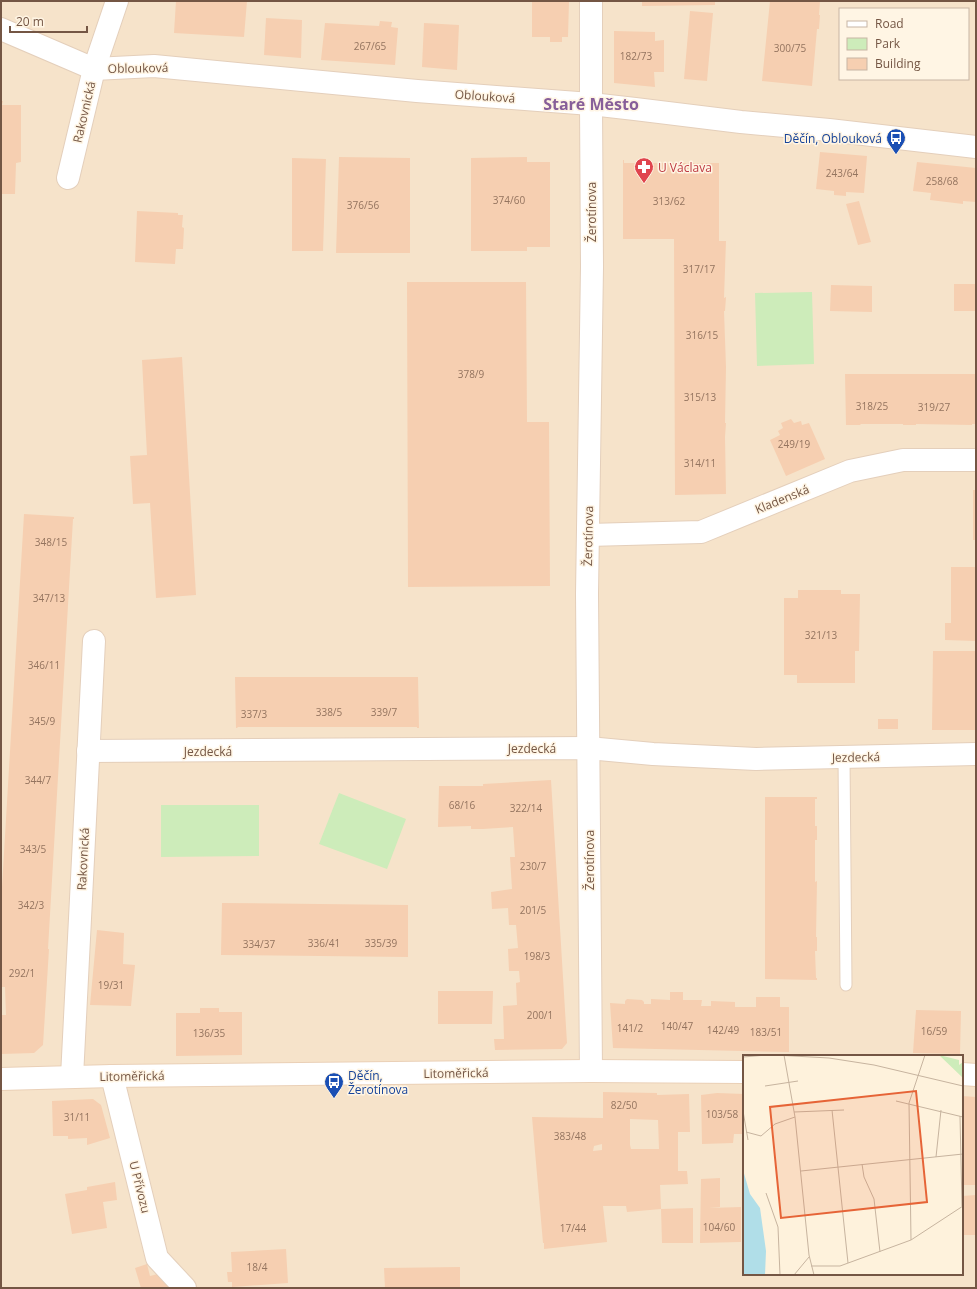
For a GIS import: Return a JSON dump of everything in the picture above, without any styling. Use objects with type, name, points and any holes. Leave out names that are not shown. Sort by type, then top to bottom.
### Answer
[{"type":"street","name":"Rakovnická","points":[[68,178],[94,70],[117,1]]},
{"type":"street","name":"Žerotínova","points":[[591,1071],[586,594],[592,267],[590,104],[592,1]]},
{"type":"street","name":"Oblouková","points":[[1,29],[94,70],[154,66],[417,91],[590,104],[976,147]]},
{"type":"street","name":"Kladenská","points":[[588,535],[702,532],[850,471],[903,460],[976,460]]},
{"type":"street","name":"Rakovnická","points":[[72,1077],[94,641]]},
{"type":"street","name":"Jezdecká","points":[[88,751],[588,748],[653,754],[756,759],[976,754]]},
{"type":"street","name":"Litoměřická","points":[[1,1079],[112,1076],[591,1071],[743,1072]]},
{"type":"street","points":[[963,1074],[976,1075]]},
{"type":"street","name":"U Přívozu","points":[[112,1076],[157,1258],[185,1288]]},
{"type":"lane","points":[[844,757],[846,986]]},
{"type":"shaded area","points":[[1,1],[976,1],[976,1288],[1,1288]]},
{"type":"green space","points":[[812,292],[814,364],[757,366],[755,293]]},
{"type":"green space","points":[[339,793],[406,819],[387,869],[319,844]]},
{"type":"green space","points":[[161,805],[259,805],[259,856],[161,857]]},
{"type":"building","points":[[176,1],[247,1],[244,37],[174,33]]},
{"type":"building","points":[[532,1],[569,1],[568,37],[562,37],[562,42],[550,42],[550,37],[532,37]]},
{"type":"building","points":[[642,1],[715,1],[715,5],[642,6]]},
{"type":"building","points":[[770,1],[820,1],[819,29],[817,29],[812,86],[762,81]]},
{"type":"building","points":[[690,11],[713,13],[707,81],[684,79]]},
{"type":"building","points":[[266,18],[302,20],[301,58],[264,55]]},
{"type":"building","points":[[380,21],[392,22],[391,27],[398,28],[395,65],[321,60],[325,23],[379,26]]},
{"type":"building","points":[[424,23],[459,25],[457,70],[422,67]]},
{"type":"building","points":[[614,31],[655,32],[655,41],[664,40],[664,72],[654,72],[655,87],[614,83]]},
{"type":"building","points":[[1,101],[3,101],[2,105],[21,105],[21,162],[16,163],[15,194],[1,194]]},
{"type":"building","points":[[820,152],[867,156],[864,193],[846,192],[846,196],[834,195],[834,191],[816,189]]},
{"type":"building","points":[[339,157],[410,158],[410,253],[336,253]]},
{"type":"building","points":[[527,157],[527,162],[550,162],[550,247],[527,247],[527,251],[471,251],[471,158]]},
{"type":"building","points":[[292,158],[326,159],[323,251],[292,251]]},
{"type":"building","points":[[623,160],[624,163],[719,163],[719,241],[726,241],[724,298],[726,297],[724,311],[726,367],[726,494],[675,495],[674,239],[623,239]]},
{"type":"building","points":[[917,162],[976,168],[976,202],[963,201],[963,204],[930,200],[931,193],[913,191]]},
{"type":"building","points":[[859,201],[871,242],[858,245],[846,204]]},
{"type":"building","points":[[137,211],[178,213],[178,215],[183,215],[183,249],[176,249],[175,264],[135,262]]},
{"type":"building","points":[[407,282],[526,282],[527,422],[549,422],[550,586],[408,587]]},
{"type":"building","points":[[954,284],[976,284],[976,311],[954,311]]},
{"type":"building","points":[[831,285],[872,286],[872,312],[830,311]]},
{"type":"building","points":[[182,357],[196,595],[156,598],[150,503],[133,504],[130,456],[147,455],[142,360]]},
{"type":"building","points":[[845,374],[976,374],[976,424],[846,425]]},
{"type":"building","points":[[791,419],[794,423],[801,421],[802,425],[809,423],[825,459],[786,476],[770,440],[780,435],[778,431],[783,428],[781,423]]},
{"type":"building","points":[[973,490],[976,490],[976,540],[973,540]]},
{"type":"building","points":[[24,514],[74,517],[74,519],[43,1045],[34,1053],[1,1054],[1,1015],[6,1015],[5,987],[2,987],[1,977],[1,904]]},
{"type":"building","points":[[951,567],[976,567],[976,641],[945,640],[945,623],[951,623]]},
{"type":"building","points":[[798,590],[841,590],[841,594],[860,594],[859,651],[855,651],[855,683],[797,683],[797,675],[784,675],[784,598],[798,598]]},
{"type":"building","points":[[933,651],[976,651],[976,730],[932,730]]},
{"type":"building","points":[[235,677],[418,677],[419,728],[236,728]]},
{"type":"building","points":[[878,719],[898,719],[898,729],[878,729]]},
{"type":"building","points":[[551,780],[567,1043],[562,1049],[495,1050],[494,1039],[504,1039],[503,1006],[517,1005],[516,983],[520,982],[519,971],[509,971],[508,949],[518,948],[516,925],[509,925],[508,908],[492,909],[491,892],[512,889],[510,857],[515,857],[513,827],[471,829],[471,826],[438,827],[439,786],[483,786],[483,784]]},
{"type":"building","points":[[765,797],[817,797],[817,799],[815,799],[815,826],[817,826],[817,840],[815,840],[815,882],[817,881],[817,951],[815,951],[817,980],[765,979]]},
{"type":"building","points":[[222,903],[408,905],[408,957],[221,955]]},
{"type":"building","points":[[97,930],[124,933],[123,964],[135,965],[131,1006],[90,1005]]},
{"type":"building","points":[[438,991],[493,991],[492,1024],[438,1024]]},
{"type":"building","points":[[670,992],[683,992],[683,1000],[702,1000],[701,1006],[711,1006],[711,1001],[735,1002],[735,1007],[756,1007],[756,997],[780,997],[780,1007],[789,1007],[789,1052],[613,1048],[610,1003],[625,1004],[627,999],[642,1000],[644,1004],[651,1004],[651,999],[670,1000]]},
{"type":"building","points":[[200,1008],[219,1008],[219,1012],[242,1012],[242,1055],[176,1056],[176,1013],[200,1013]]},
{"type":"building","points":[[916,1010],[961,1011],[960,1054],[913,1053]]},
{"type":"building","points":[[603,1092],[657,1093],[657,1095],[689,1094],[690,1132],[678,1132],[678,1171],[687,1171],[688,1184],[660,1185],[661,1209],[627,1212],[626,1206],[603,1206],[607,1242],[544,1249],[532,1117],[603,1118]],"holes":[[[630,1119],[658,1120],[659,1149],[631,1149]],[[602,1144],[602,1150],[593,1151],[594,1146]]]},
{"type":"building","points":[[717,1093],[743,1094],[743,1134],[734,1134],[733,1143],[702,1144],[701,1095]]},
{"type":"building","points":[[963,1096],[976,1097],[976,1185],[963,1185]]},
{"type":"building","points":[[93,1099],[101,1105],[110,1138],[87,1145],[87,1138],[68,1139],[68,1136],[53,1136],[52,1101]]},
{"type":"building","points":[[720,1178],[720,1207],[709,1208],[741,1207],[741,1242],[700,1243],[701,1179]]},
{"type":"building","points":[[115,1182],[117,1200],[103,1202],[107,1228],[72,1234],[65,1194],[87,1190],[87,1187]]},
{"type":"building","points":[[976,1195],[976,1235],[963,1235],[963,1196]]},
{"type":"building","points":[[693,1208],[693,1243],[662,1243],[661,1209]]},
{"type":"building","points":[[286,1249],[288,1283],[232,1287],[232,1282],[228,1282],[227,1272],[232,1272],[231,1252]]},
{"type":"building","points":[[147,1264],[150,1276],[166,1272],[170,1288],[141,1288],[135,1268]]},
{"type":"building","points":[[460,1267],[460,1288],[385,1288],[384,1268]]},
{"type":"place","name":"Děčín, Oblouková","points":[[896,155]]},
{"type":"place","name":"U Václava","points":[[644,184]]},
{"type":"place","name":"Děčín, Žerotínova","points":[[334,1099]]},
{"type":"district","name":"Staré Město","points":[[591,104]]}]
